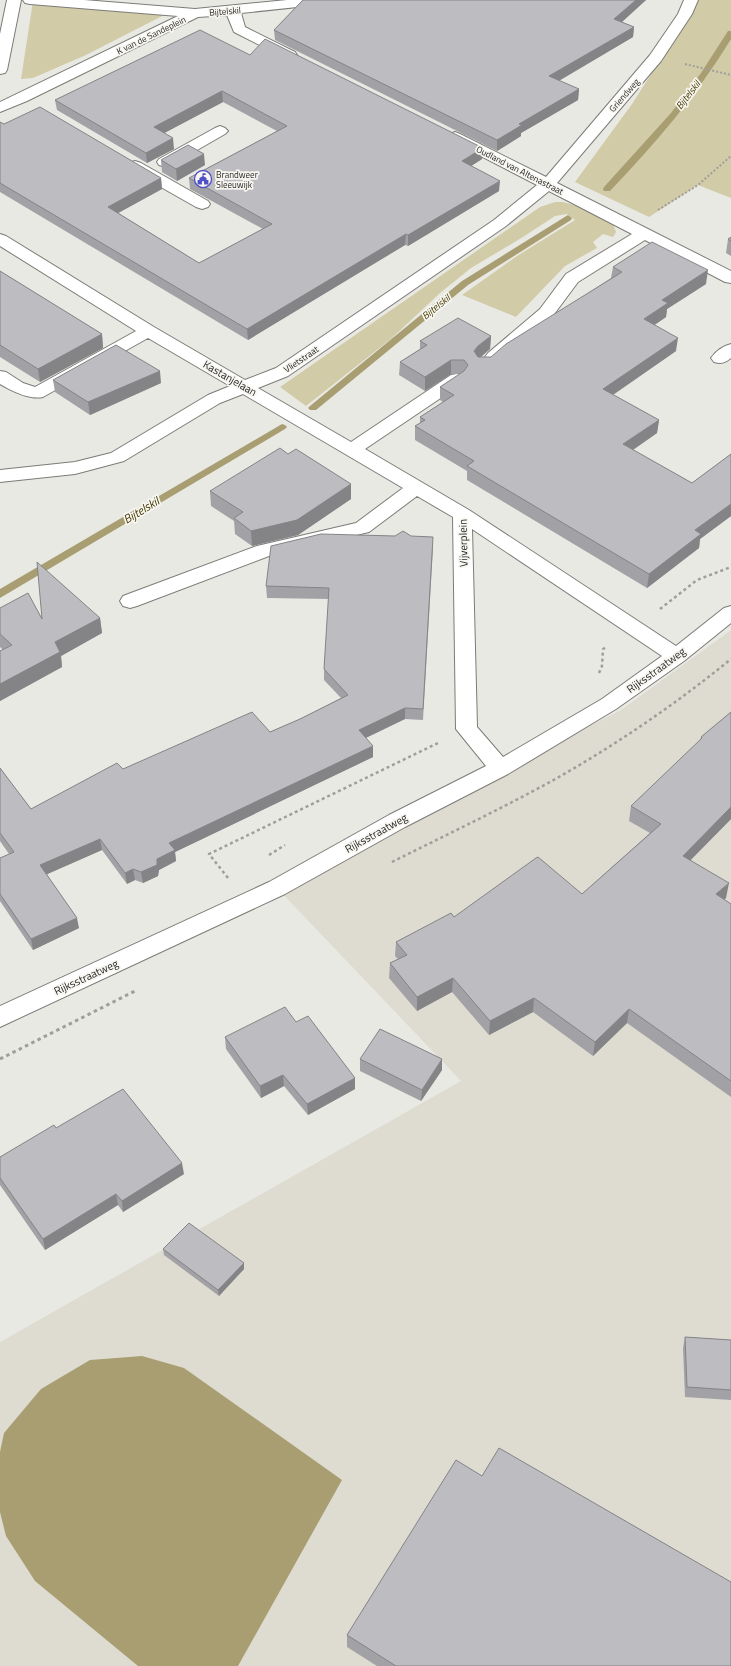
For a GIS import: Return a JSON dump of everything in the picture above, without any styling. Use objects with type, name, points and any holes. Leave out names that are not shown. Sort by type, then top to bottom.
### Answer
[{"type":"street","points":[[0,70],[14,0]]},
{"type":"street","name":"K van de Sandeplein","points":[[30,0],[195,13]]},
{"type":"street","name":"Bijtelskil","points":[[195,13],[326,0]]},
{"type":"street","name":"Griendweg","points":[[548,184],[656,58],[685,14],[691,0]]},
{"type":"street","points":[[234,10],[239,29],[302,61]]},
{"type":"street","name":"K van de Sandeplein","points":[[0,107],[28,102],[195,13]]},
{"type":"street","points":[[146,172],[220,131]]},
{"type":"street","name":"Oudland van Altenastraat","points":[[443,131],[731,278]]},
{"type":"street","points":[[120,157],[202,204]]},
{"type":"street","name":"Vlietstraat","points":[[0,476],[75,468],[117,457],[214,399],[282,372],[500,223],[548,184]]},
{"type":"street","points":[[484,366],[546,313],[572,278],[638,231]]},
{"type":"street","name":"Kastanjelaan","points":[[0,239],[148,331],[415,488],[462,514]]},
{"type":"street","points":[[0,376],[16,387],[37,393],[148,331]]},
{"type":"street","points":[[352,450],[457,378]]},
{"type":"street","points":[[130,601],[264,552],[362,528],[415,488]]},
{"type":"street","name":"Vijverplein","points":[[462,514],[676,656]]},
{"type":"street","name":"Vijverplein","points":[[462,514],[467,729]]},
{"type":"street","name":"Rijksstraatweg","points":[[0,1017],[277,888],[397,821],[500,768],[609,704],[676,656],[731,613]]},
{"type":"street","points":[[467,729],[500,768]]},
{"type":"path","points":[[688,65],[731,75]]},
{"type":"path","points":[[638,231],[698,185],[731,156]]},
{"type":"path","points":[[597,676],[602,666],[604,649],[635,628],[697,580],[731,567]]},
{"type":"path","points":[[230,881],[209,854],[467,729]]},
{"type":"path","points":[[262,859],[289,843]]},
{"type":"shaded area","points":[[695,0],[731,0],[731,198],[698,185],[649,217],[575,182],[632,104],[695,5]]},
{"type":"shaded area","points":[[33,1],[168,13],[86,55],[33,78],[21,79]]},
{"type":"shaded area","points":[[555,202],[563,202],[577,206],[613,224],[616,232],[613,237],[603,234],[593,242],[597,248],[565,266],[516,317],[462,295],[517,256],[575,220],[567,214],[555,216],[471,268],[440,293],[392,338],[306,406],[280,387],[540,207]]},
{"type":"shaded area","points":[[731,630],[731,1666],[0,1666],[0,1342],[461,1081],[277,888],[621,710]]},
{"type":"shaded area","points":[[142,1356],[184,1368],[342,1480],[238,1666],[138,1666],[35,1581],[6,1536],[0,1512],[0,1452],[4,1433],[41,1389],[90,1360]]},
{"type":"building","points":[[303,0],[636,0],[614,19],[634,27],[549,76],[579,89],[519,124],[522,125],[497,140],[274,30]]},
{"type":"building","points":[[200,30],[250,55],[265,39],[483,148],[462,161],[500,181],[408,235],[406,234],[247,329],[0,183],[0,122],[4,124],[40,107],[161,178],[108,207],[199,263],[272,224],[189,178],[287,126],[222,91],[154,127],[173,138],[146,153],[55,100]]},
{"type":"building","points":[[188,145],[204,154],[176,169],[161,160]]},
{"type":"building","points":[[652,242],[708,270],[662,300],[668,303],[644,319],[678,338],[603,389],[659,420],[623,444],[692,483],[731,454],[731,504],[695,530],[701,534],[649,574],[467,466],[474,461],[415,426],[425,420],[420,417],[454,395],[440,387],[464,371],[468,365],[464,360],[451,360],[425,377],[400,362],[427,345],[420,341],[458,318],[491,336],[474,351],[478,357],[491,357],[506,344],[622,272],[613,267]]},
{"type":"building","points":[[0,271],[102,334],[38,369],[0,345]]},
{"type":"building","points":[[116,345],[160,371],[88,402],[53,380]]},
{"type":"building","points":[[280,448],[288,454],[296,449],[351,484],[297,520],[251,531],[234,518],[243,512],[210,491]]},
{"type":"building","points":[[403,531],[411,536],[433,537],[423,709],[405,708],[359,730],[373,746],[169,843],[175,850],[157,859],[157,865],[141,872],[133,869],[125,873],[100,839],[40,865],[77,918],[31,939],[0,894],[0,858],[14,852],[0,833],[0,768],[31,809],[117,763],[123,769],[252,712],[270,732],[348,695],[324,669],[329,588],[266,586],[271,546],[321,534],[395,536]]},
{"type":"building","points":[[37,562],[100,618],[55,642],[60,652],[0,684],[0,651],[12,645],[0,634],[0,608],[28,593],[42,619]]},
{"type":"building","points":[[731,712],[731,807],[683,856],[729,883],[716,894],[731,904],[731,1081],[629,1009],[595,1042],[534,998],[490,1021],[453,978],[417,997],[390,963],[407,955],[396,942],[451,913],[454,917],[538,857],[582,894],[661,824],[631,806],[702,738],[701,737]]},
{"type":"building","points":[[285,1007],[296,1022],[308,1016],[355,1078],[307,1104],[283,1075],[260,1086],[225,1037]]},
{"type":"building","points":[[380,1029],[442,1059],[422,1090],[360,1059]]},
{"type":"building","points":[[123,1089],[182,1163],[122,1201],[116,1194],[43,1239],[0,1178],[0,1157],[54,1125],[56,1128]]},
{"type":"building","points":[[189,1223],[244,1263],[218,1290],[163,1249]]},
{"type":"building","points":[[685,1337],[731,1340],[731,1390],[687,1387]]},
{"type":"building","points":[[499,1448],[731,1582],[731,1666],[396,1666],[347,1635],[456,1460],[482,1476]]},
{"type":"waterway","name":"Bijtelskil","points":[[607,189],[674,114],[704,75],[731,33]]},
{"type":"waterway","name":"Bijtelskil","points":[[313,408],[465,283],[568,218]]},
{"type":"waterway","name":"Bijtelskil","points":[[0,594],[282,427]]},
{"type":"place","name":"Brandweer Sleeuwijk","points":[[203,179]]}]
